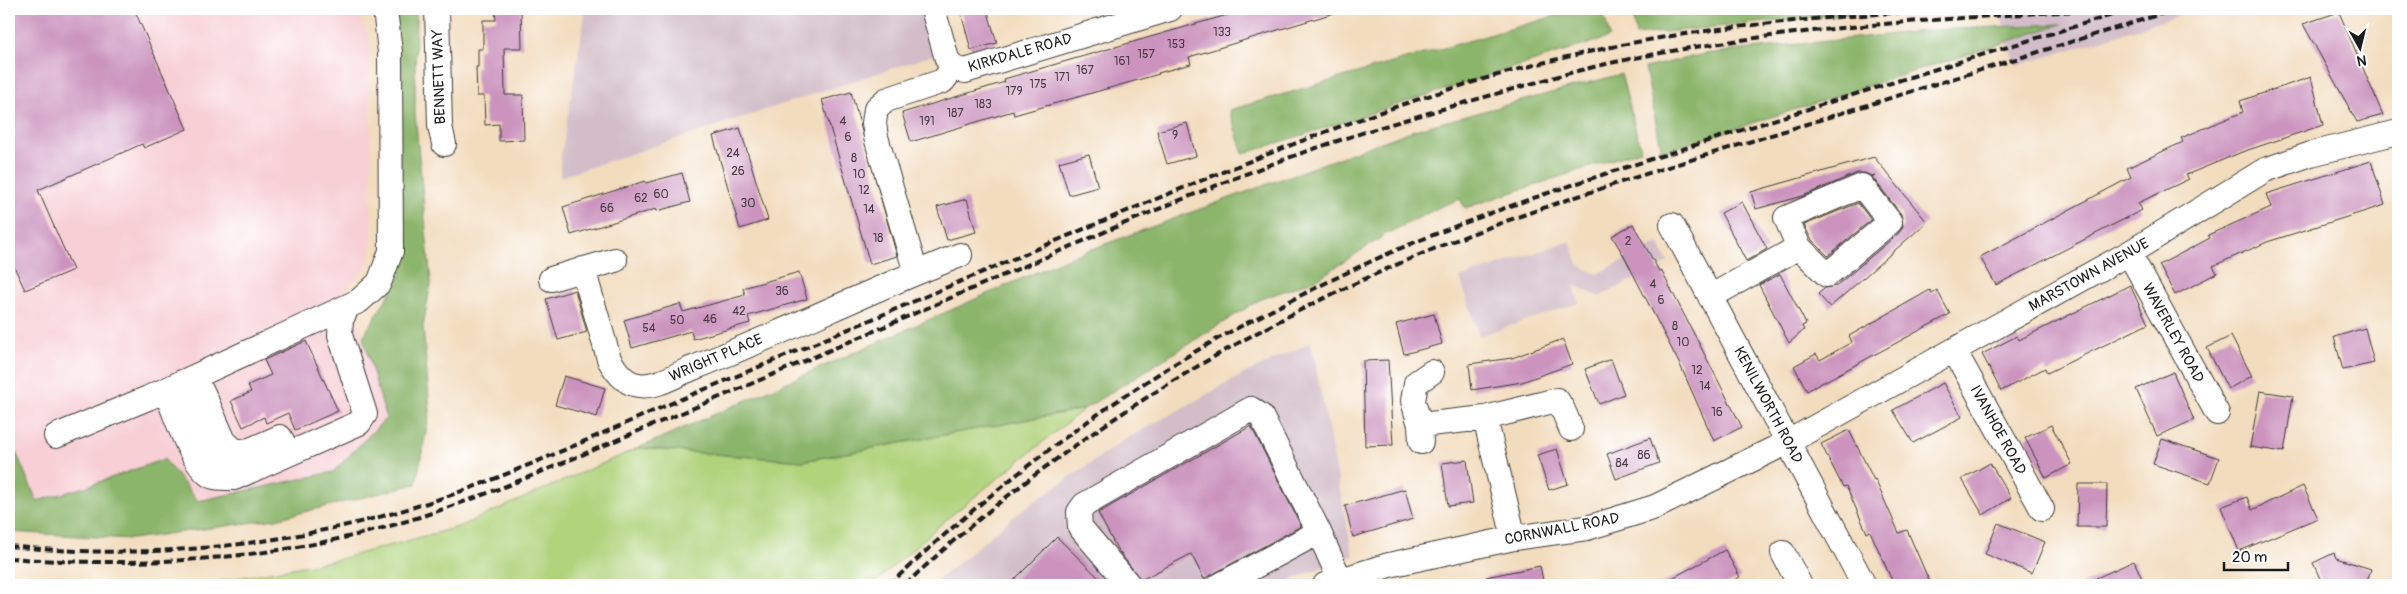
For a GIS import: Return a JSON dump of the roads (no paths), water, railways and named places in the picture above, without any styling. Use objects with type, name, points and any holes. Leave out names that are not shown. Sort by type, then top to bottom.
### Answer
[{"type":"street","points":[[56,436],[181,383],[348,306],[379,283],[391,251],[390,52],[385,9]]},
{"type":"street","name":"BENNETT WAY","points":[[437,9],[440,126],[444,144]]},
{"type":"street","points":[[933,9],[947,59],[953,68]]},
{"type":"street","name":"KIRKDALE ROAD","points":[[916,273],[876,137],[874,123],[876,109],[886,100],[943,81],[953,68],[965,71],[1133,14],[1170,9]]},
{"type":"street","name":"MARSTOWN AVENUE","points":[[1788,442],[2129,253],[2265,170],[2311,154],[2398,132]]},
{"type":"street","name":"KENILWORTH ROAD","points":[[1672,225],[1864,585]]},
{"type":"street","points":[[1710,297],[1799,247]]},
{"type":"street","name":"WAVERLEY ROAD","points":[[2129,253],[2217,413]]},
{"type":"street","name":"WRIGHT PLACE","points":[[583,269],[609,359],[615,370],[624,379],[638,386],[653,384],[709,362],[960,255]]},
{"type":"street","points":[[551,278],[614,260]]},
{"type":"street","points":[[181,383],[192,452],[208,475],[234,478],[289,449],[359,423],[365,414],[340,335],[341,320],[348,306]]},
{"type":"street","points":[[311,323],[325,324],[340,335]]},
{"type":"street","name":"IVANHOE ROAD","points":[[1954,350],[2042,509]]},
{"type":"street","points":[[1432,372],[1416,383],[1413,400],[1421,433],[1556,400],[1563,410],[1571,429]]},
{"type":"street","points":[[181,383],[224,441],[236,452],[250,450],[280,437],[289,449]]},
{"type":"street","points":[[1129,585],[1080,527],[1079,512],[1084,505],[1251,409],[1261,416],[1319,532],[1332,583]]},
{"type":"street","points":[[1485,418],[1514,538]]},
{"type":"street","name":"CORNWALL ROAD","points":[[1332,583],[1389,565],[1514,538],[1587,528],[1626,518],[1655,507],[1788,442]]},
{"type":"street","points":[[1220,585],[1319,532]]},
{"type":"street","points":[[1783,553],[1800,585]]},
{"type":"railway","points":[[9,546],[121,552],[177,550],[233,545],[288,537],[398,512],[485,483],[1174,192],[1328,131],[1433,94],[1541,63],[1612,47],[1695,32],[1779,22],[1947,9]]},
{"type":"railway","points":[[9,558],[97,562],[186,560],[273,551],[360,534],[397,524],[471,499],[543,471],[749,385],[1141,216],[1237,177],[1372,130],[1572,73],[1681,49],[1804,32],[1928,20],[2114,9]]},
{"type":"railway","points":[[889,585],[929,548],[1014,476],[1105,409],[1199,349],[1356,268],[1401,248],[1496,211],[1571,185],[1823,104],[2132,9]]},
{"type":"railway","points":[[905,585],[962,534],[1022,485],[1085,439],[1216,355],[1354,284],[1424,253],[1508,220],[1566,200],[2177,9]]}]
